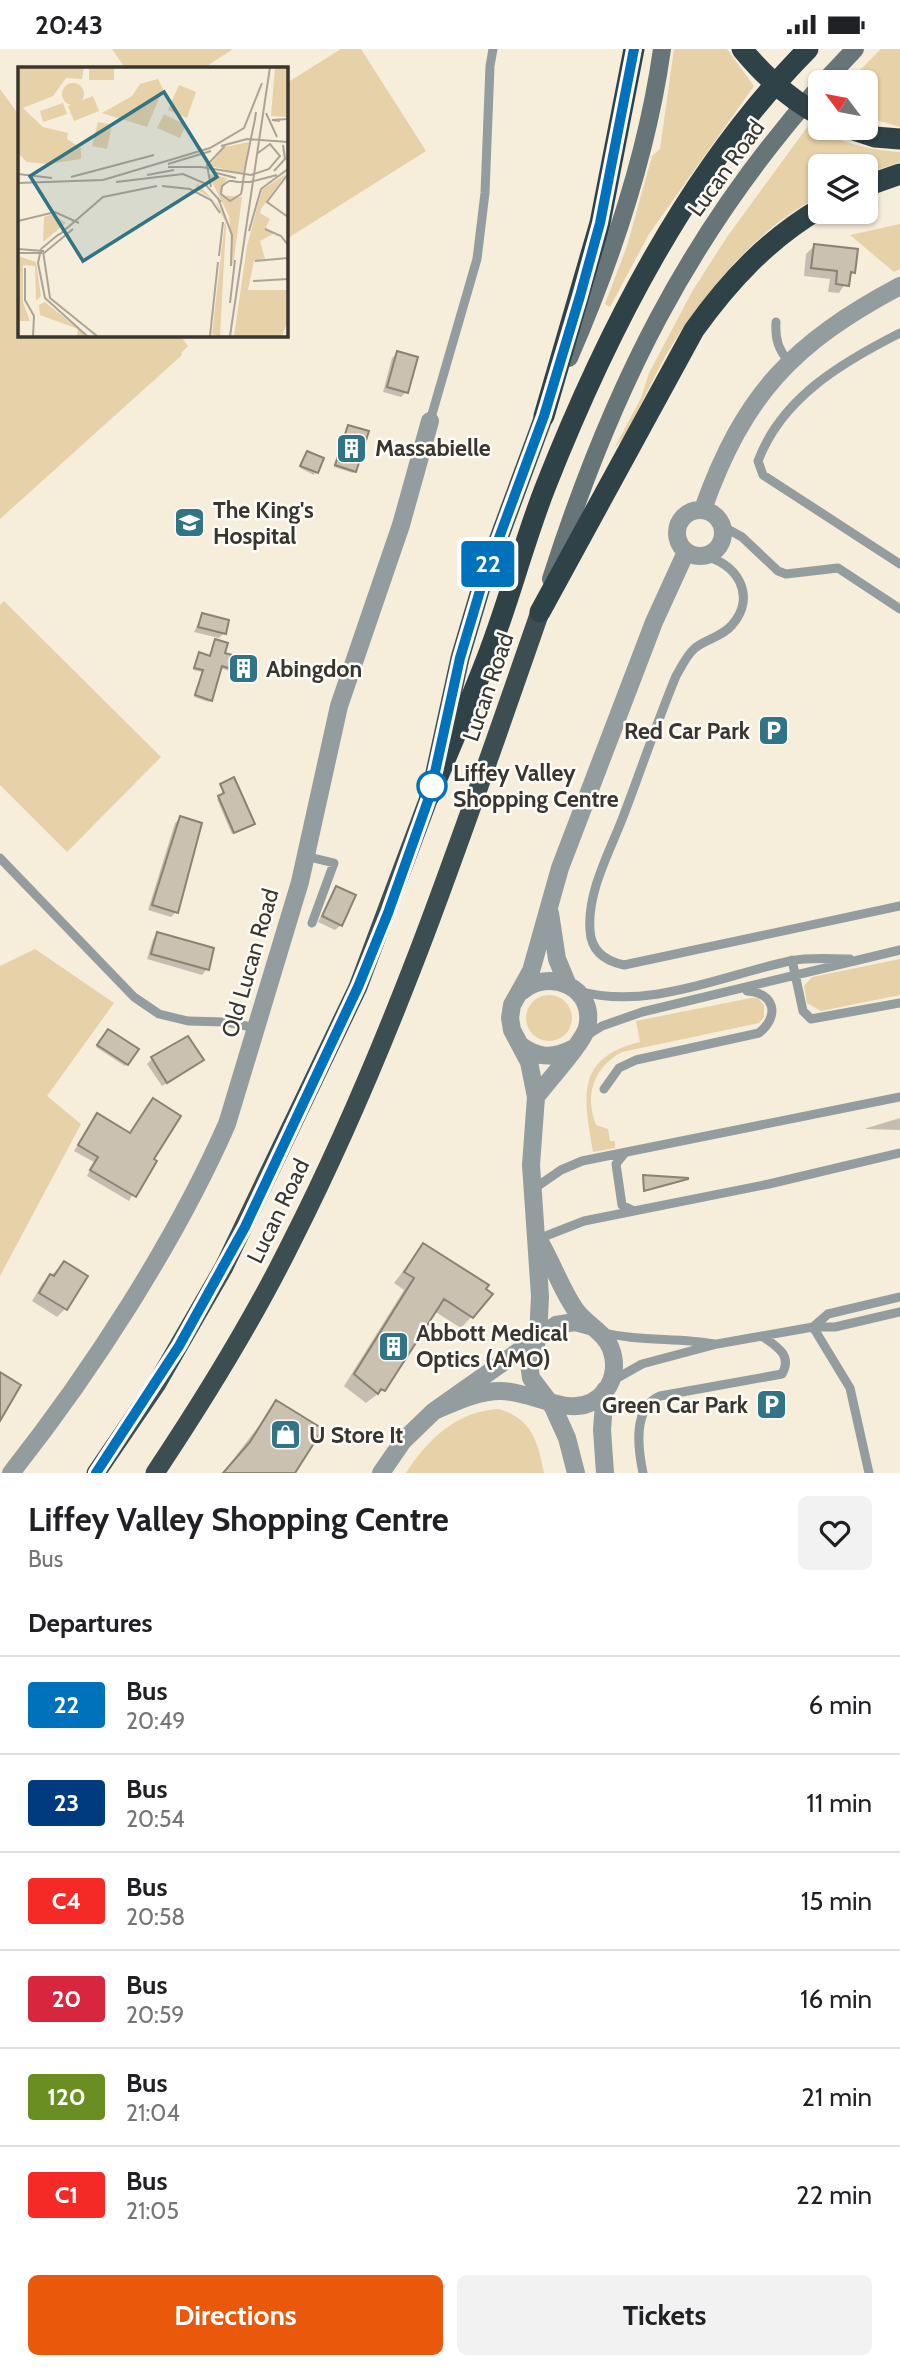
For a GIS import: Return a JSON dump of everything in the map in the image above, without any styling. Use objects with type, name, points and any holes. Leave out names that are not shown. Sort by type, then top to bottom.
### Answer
[{"type":"highway","points":[[544,416],[600,223],[634,49]]},
{"type":"highway","points":[[743,49],[761,72],[793,101],[808,109]]},
{"type":"highway","points":[[430,795],[484,666],[545,489],[597,365],[640,281],[679,216],[746,122],[808,49]]},
{"type":"highway","points":[[878,137],[900,139]]},
{"type":"highway","points":[[878,182],[900,174]]},
{"type":"highway","points":[[540,612],[694,330],[717,297],[756,254],[808,216]]},
{"type":"highway","name":"Lucan Road","points":[[96,1473],[179,1346],[245,1227],[358,987],[430,795],[460,658],[482,584],[544,416]]},
{"type":"highway","name":"Lucan Road","points":[[155,1473],[255,1313],[322,1179],[443,887],[540,612]]},
{"type":"main road","points":[[544,416],[603,277],[622,221],[642,149],[662,49]]},
{"type":"main road","name":"Lucan Road","points":[[835,70],[855,49]]},
{"type":"main road","name":"Lucan Road","points":[[540,612],[570,518],[606,425],[656,318],[687,266],[748,176],[808,101]]},
{"type":"street","points":[[704,509],[717,472],[740,422],[789,362],[837,323],[900,286]]},
{"type":"street","name":"Old Lucan Road","points":[[11,1473],[71,1393],[133,1296],[211,1161],[226,1124],[257,1028],[305,856],[339,706],[401,525],[430,421]]},
{"type":"street","points":[[573,1471],[567,1438],[547,1400],[531,1378],[531,1351],[538,1338],[541,1273],[532,1190],[536,1097],[529,1062],[510,1018],[531,971],[549,902],[654,622],[694,554],[719,546],[722,526],[715,515],[704,509],[688,512],[678,524],[677,540],[694,554]]},
{"type":"street","points":[[536,1097],[577,1044],[588,1014],[557,959],[549,902]]},
{"type":"street","points":[[519,993],[541,980],[572,987]]},
{"type":"street","points":[[520,1045],[537,1055],[549,1057],[577,1044]]},
{"type":"street","points":[[538,1239],[556,1269],[568,1298],[610,1346],[614,1359],[607,1386],[602,1430],[605,1473]]},
{"type":"street","points":[[381,1473],[402,1441],[462,1388],[561,1323],[593,1328]]},
{"type":"street","points":[[434,1411],[477,1394],[500,1391],[547,1400],[566,1408],[587,1405],[607,1386]]},
{"type":"lane","points":[[430,421],[477,259],[485,193],[489,66],[493,49]]},
{"type":"lane","points":[[776,322],[775,338],[780,351],[789,362]]},
{"type":"lane","points":[[900,333],[824,376],[805,392],[772,434],[761,453],[758,468],[763,475],[900,564]]},
{"type":"lane","points":[[722,526],[742,537],[778,571],[786,574],[838,568],[900,609]]},
{"type":"lane","points":[[694,554],[715,558],[737,574],[742,590],[738,616],[725,632],[696,648],[676,676],[596,890],[589,930],[593,944],[600,955],[610,962],[624,965],[900,906]]},
{"type":"lane","points":[[305,856],[334,863],[313,923]]},
{"type":"lane","points":[[0,858],[134,997],[159,1014],[188,1021],[226,1021],[257,1028]]},
{"type":"lane","points":[[577,1044],[619,1019],[900,950]]},
{"type":"lane","points":[[572,987],[616,999],[695,985],[792,960],[859,959]]},
{"type":"lane","points":[[792,960],[803,1011],[811,1019],[900,1003]]},
{"type":"lane","points":[[604,1090],[618,1067],[636,1060],[759,1033],[773,1016],[770,1000],[757,992],[740,991]]},
{"type":"lane","points":[[532,1190],[567,1167],[900,1097]]},
{"type":"lane","points":[[538,1239],[584,1221],[636,1212],[900,1153]]},
{"type":"lane","points":[[624,1154],[615,1169],[620,1200],[622,1205],[636,1212]]},
{"type":"lane","points":[[813,1327],[828,1314],[900,1297]]},
{"type":"lane","points":[[607,1386],[642,1364],[717,1344],[813,1327],[835,1327],[900,1312]]},
{"type":"lane","points":[[813,1327],[850,1388],[869,1473]]},
{"type":"lane","points":[[593,1328],[639,1339],[681,1338],[717,1344]]},
{"type":"lane","points":[[643,1473],[639,1437],[642,1417],[650,1402],[660,1396],[782,1374],[786,1364],[785,1355],[762,1336]]},
{"type":"shaded area","points":[[112,49],[233,49],[206,67],[124,67]]},
{"type":"shaded area","points":[[341,49],[361,49],[426,151],[287,239],[287,83]]},
{"type":"shaded area","points":[[674,49],[727,49],[754,86],[649,234],[610,307],[605,304],[627,246],[652,156],[660,149]]},
{"type":"shaded area","points":[[881,49],[900,49],[900,127],[878,121],[878,70],[860,70]]},
{"type":"shaded area","points":[[0,89],[18,114],[18,336],[180,336],[188,346],[182,355],[0,519]]},
{"type":"shaded area","points":[[808,126],[808,140],[841,140],[900,152],[900,162],[878,170],[878,154],[808,154],[808,203],[762,236],[711,290],[675,340],[625,436],[614,449],[641,398],[649,373],[693,290],[727,237]]},
{"type":"shaded area","points":[[900,224],[900,269],[894,272],[850,235]]},
{"type":"shaded area","points":[[4,601],[161,757],[67,852],[0,785],[0,605]]},
{"type":"shaded area","points":[[35,949],[114,1003],[47,1096],[81,1124],[0,1276],[0,966]]},
{"type":"shaded area","points":[[900,959],[900,995],[821,1011],[807,1003],[804,986],[812,977]]},
{"type":"shaded area","points":[[549,995],[565,1002],[572,1018],[565,1034],[549,1041],[533,1034],[526,1018],[533,1002]]},
{"type":"shaded area","points":[[758,998],[764,1005],[764,1017],[759,1023],[622,1052],[612,1058],[598,1074],[591,1103],[596,1125],[608,1129],[610,1141],[615,1141],[615,1148],[593,1152],[587,1114],[588,1083],[604,1058],[619,1049],[640,1042],[636,1021]]},
{"type":"shaded area","points":[[499,1409],[519,1419],[532,1433],[544,1473],[406,1473],[424,1449],[445,1429],[470,1415]]},
{"type":"building","points":[[814,244],[858,249],[855,273],[851,272],[849,286],[836,284],[837,271],[811,268]]},
{"type":"building","points":[[397,351],[418,357],[408,393],[387,387]]},
{"type":"building","name":"Massabielle","points":[[348,425],[369,431],[356,472],[335,465]]},
{"type":"building","points":[[307,451],[324,458],[318,473],[300,466]]},
{"type":"building","points":[[202,613],[229,620],[226,634],[198,627]]},
{"type":"building","name":"Abingdon","points":[[215,639],[228,643],[225,653],[257,662],[253,676],[222,666],[212,701],[195,695],[203,670],[194,668],[199,652],[210,656]]},
{"type":"building","points":[[234,777],[255,824],[234,833],[218,796],[224,793],[220,784]]},
{"type":"building","points":[[180,816],[202,823],[178,913],[152,905]]},
{"type":"building","points":[[336,886],[356,895],[342,926],[322,916]]},
{"type":"building","points":[[157,932],[214,948],[209,970],[151,954]]},
{"type":"building","points":[[108,1029],[139,1049],[128,1065],[97,1045]]},
{"type":"building","points":[[188,1036],[204,1060],[167,1083],[151,1057]]},
{"type":"building","points":[[153,1098],[181,1116],[154,1159],[157,1161],[136,1197],[90,1170],[98,1157],[78,1145],[97,1113],[130,1133]]},
{"type":"building","points":[[643,1175],[688,1178],[688,1179],[644,1191]]},
{"type":"building","name":"Abbott Medical Optics (AMO)","points":[[423,1243],[489,1285],[486,1289],[493,1294],[473,1318],[444,1299],[385,1391],[381,1389],[378,1394],[354,1374],[414,1278],[404,1272]]},
{"type":"building","points":[[64,1261],[88,1276],[67,1310],[39,1293],[50,1274],[54,1276]]},
{"type":"building","points":[[0,1372],[21,1385],[0,1421]]},
{"type":"building","name":"U Store It","points":[[276,1400],[323,1429],[295,1473],[223,1473],[250,1442]]},
{"type":"bus line","name":"22","points":[[96,1473],[156,1385],[245,1227],[358,987],[388,913],[430,795],[460,658],[482,584],[500,527],[544,416],[580,296],[600,223],[634,49]]},
{"type":"place","name":"Massabielle","points":[[352,448]]},
{"type":"place","name":"The King's Hospital","points":[[190,523]]},
{"type":"place","name":"Abingdon","points":[[243,669]]},
{"type":"place","name":"Red Car Park","points":[[773,731]]},
{"type":"place","name":"Liffey Valley Shopping Centre","points":[[432,786]]},
{"type":"place","name":"Abbott Medical Optics (AMO)","points":[[393,1346]]},
{"type":"place","name":"Green Car Park","points":[[771,1405]]},
{"type":"place","name":"U Store It","points":[[286,1435]]}]
